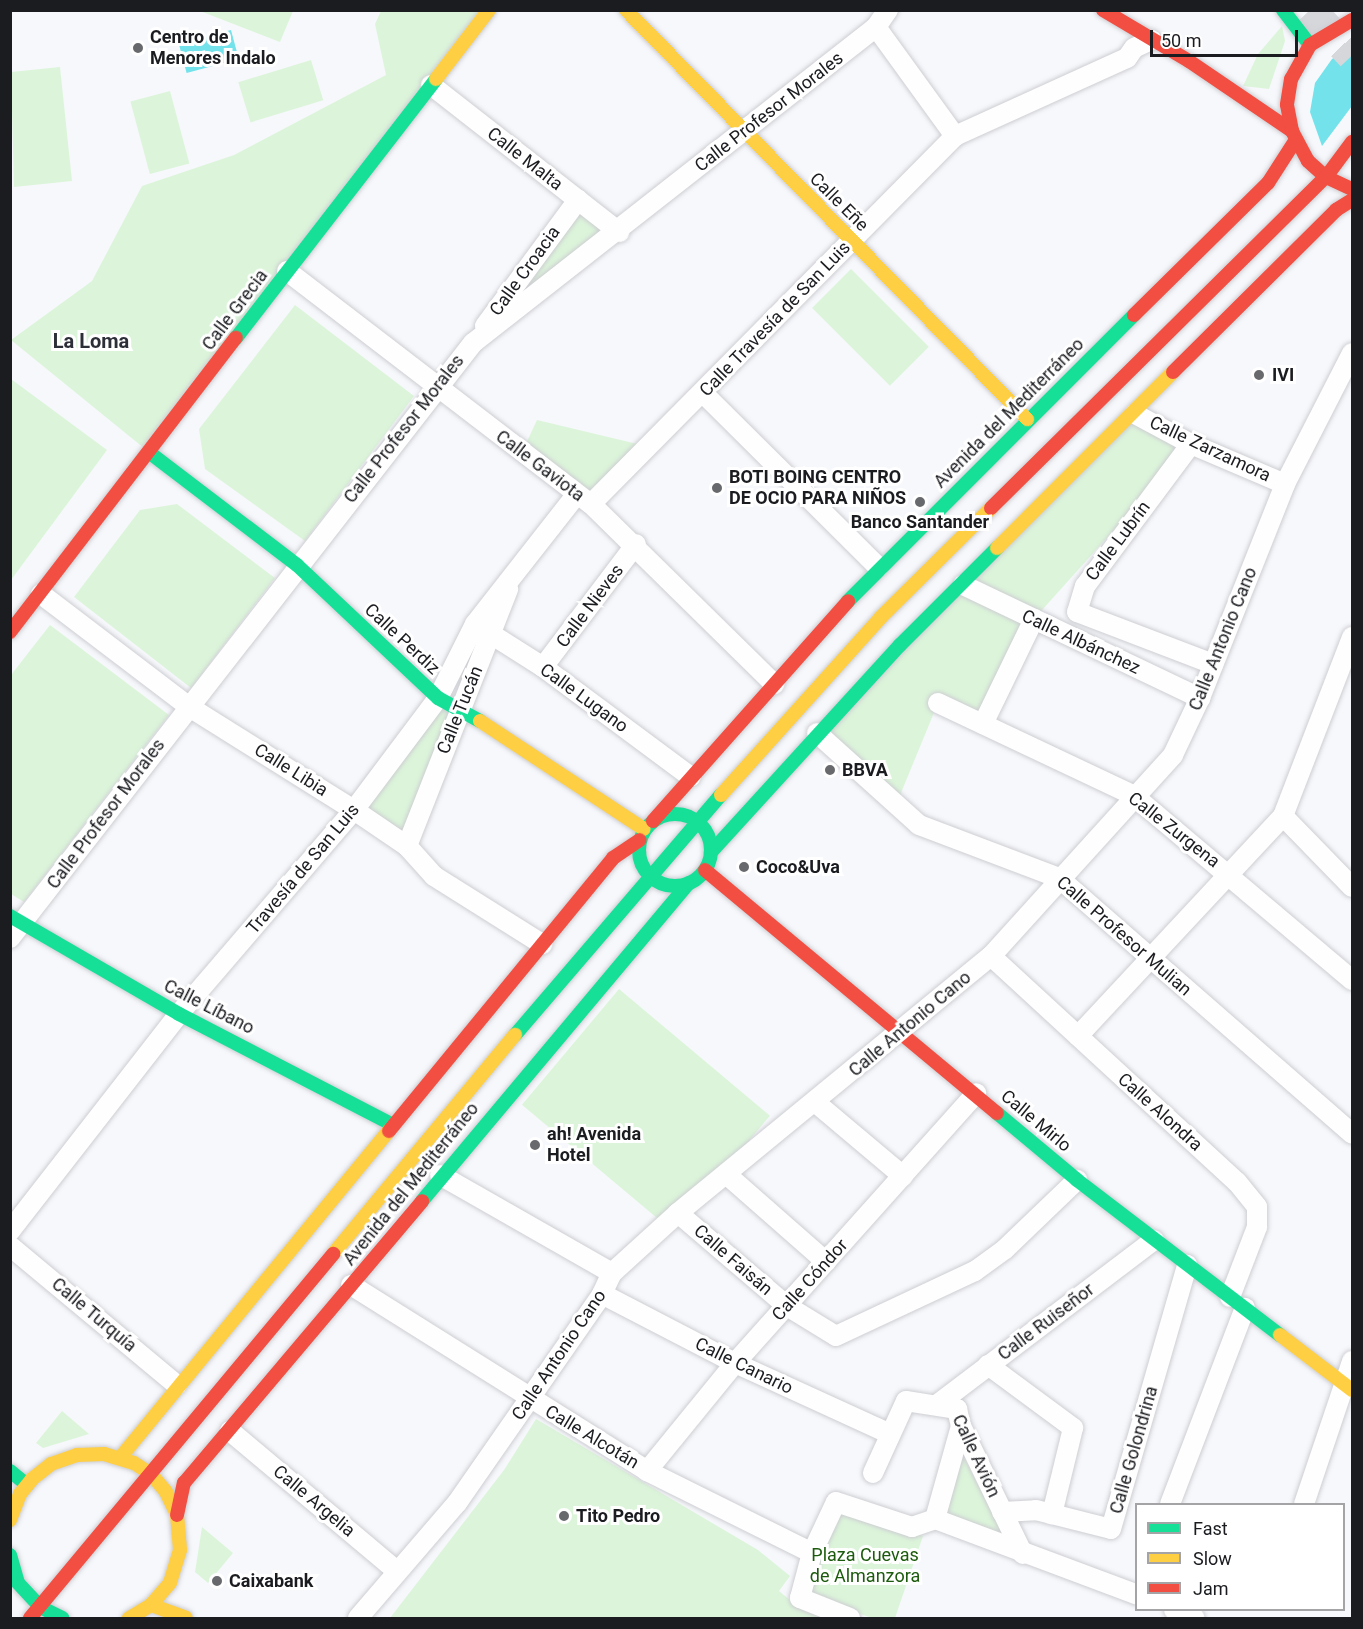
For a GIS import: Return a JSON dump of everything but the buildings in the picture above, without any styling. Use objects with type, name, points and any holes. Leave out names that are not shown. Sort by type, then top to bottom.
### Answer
[{"type":"street","name":"Calle Grecia","points":[[10,632],[489,10]]},
{"type":"street","name":"Calle Eñe","points":[[626,10],[1028,419]]},
{"type":"street","name":"Calle Profesor Morales","points":[[14,926],[435,387],[473,343],[619,232],[876,27],[888,10]]},
{"type":"street","points":[[1103,10],[1152,40],[1293,136]]},
{"type":"street","points":[[1283,10],[1310,45]]},
{"type":"street","points":[[705,870],[711,852],[817,733],[1328,218],[1352,200],[1308,161],[1293,136],[1287,105],[1291,79],[1310,45],[1326,32],[1353,20]]},
{"type":"street","points":[[876,27],[954,136]]},
{"type":"street","name":"Calle Travesía de San Luis","points":[[584,499],[704,393],[851,239],[954,136],[1127,58],[1134,48],[1152,40]]},
{"type":"street","name":"Calle Malta","points":[[431,85],[619,232]]},
{"type":"street","name":"Avenida del Mediterráneo","points":[[120,1458],[177,1385],[613,858],[646,830],[878,567],[1268,183],[1293,136]]},
{"type":"street","name":"Avenida del Mediterráneo","points":[[30,1618],[650,876],[881,616],[1329,179],[1353,142]]},
{"type":"street","points":[[1329,179],[1353,189]]},
{"type":"street","name":"Calle Croacia","points":[[473,343],[578,200]]},
{"type":"street","name":"Calle Gaviota","points":[[287,271],[435,387],[584,499],[636,544],[774,684]]},
{"type":"street","name":"Calle Antonio Cano","points":[[358,1618],[457,1503],[602,1294],[612,1273],[678,1213],[991,956],[1133,795],[1173,755],[1200,698],[1285,483],[1353,353]]},
{"type":"street","points":[[704,393],[878,567]]},
{"type":"street","name":"Calle Zarzamora","points":[[1135,414],[1191,444],[1285,483]]},
{"type":"street","name":"Calle Lubrín","points":[[1191,444],[1084,586],[1077,612],[1213,664]]},
{"type":"street","name":"Calle Perdiz","points":[[150,453],[297,565],[438,698],[460,708],[646,830]]},
{"type":"street","name":"Travesía de San Luis","points":[[10,1231],[179,1014],[354,810],[438,698],[475,624],[514,574],[584,499]]},
{"type":"street","name":"Calle Nieves","points":[[543,667],[636,544]]},
{"type":"street","name":"Calle Tucán","points":[[407,846],[514,574]]},
{"type":"street","name":"Calle Albánchez","points":[[963,585],[1200,698]]},
{"type":"street","name":"Calle Libia","points":[[40,594],[188,706],[354,810],[407,846],[434,876],[542,944]]},
{"type":"street","points":[[983,724],[1034,619]]},
{"type":"street","name":"Calle Lugano","points":[[475,624],[543,667],[691,777]]},
{"type":"street","points":[[1078,1036],[1283,816],[1353,637]]},
{"type":"street","name":"Calle Zurgena","points":[[938,703],[1133,795],[1230,874],[1353,980]]},
{"type":"street","name":"Calle Profesor Mulian","points":[[817,733],[919,825],[1059,878],[1353,1134]]},
{"type":"street","name":"Avenida del Mediterráneo","points":[[646,830],[676,813],[698,821]]},
{"type":"street","points":[[1283,816],[1353,887]]},
{"type":"street","points":[[698,821],[706,830],[711,852]]},
{"type":"street","points":[[646,830],[642,866],[650,876],[668,885],[689,884]]},
{"type":"street","name":"Avenida del Mediterráneo","points":[[129,1618],[151,1605],[170,1582],[180,1550],[177,1515],[184,1483],[230,1431],[440,1175],[689,884],[705,870]]},
{"type":"street","name":"Calle Mirlo","points":[[705,870],[976,1093],[1077,1180],[1348,1387]]},
{"type":"street","name":"Calle Líbano","points":[[14,926],[393,1125]]},
{"type":"street","name":"Calle Alondra","points":[[991,956],[1237,1182],[1257,1208],[1257,1227],[1238,1303],[1170,1503]]},
{"type":"street","name":"Calle Cóndor","points":[[647,1471],[735,1363],[976,1093]]},
{"type":"street","points":[[815,1102],[903,1176]]},
{"type":"street","points":[[726,1174],[826,1262]]},
{"type":"street","points":[[440,1175],[612,1273]]},
{"type":"street","name":"Calle Faisán","points":[[678,1213],[787,1306],[836,1336],[975,1271],[1005,1249],[1077,1180]]},
{"type":"street","name":"Calle Ruiseñor","points":[[938,1404],[1154,1240]]},
{"type":"street","name":"Calle Turquía","points":[[10,1245],[177,1385]]},
{"type":"street","name":"Calle Golondrina","points":[[1002,1512],[1036,1510],[1111,1529],[1187,1264]]},
{"type":"street","name":"Calle Alcotán","points":[[351,1285],[528,1399],[647,1471],[812,1553]]},
{"type":"street","name":"Calle Canario","points":[[602,1294],[735,1363],[888,1433]]},
{"type":"street","points":[[1304,1503],[1348,1387],[1353,1361]]},
{"type":"street","points":[[988,1365],[1073,1428],[1052,1514]]},
{"type":"street","name":"Calle Avión","points":[[873,1473],[888,1433],[906,1401],[938,1404],[957,1409],[961,1426],[1023,1554]]},
{"type":"street","points":[[935,1519],[961,1426]]},
{"type":"street","name":"Calle Argelia","points":[[230,1431],[397,1571]]},
{"type":"street","name":"Avenida del Mediterráneo","points":[[10,1520],[27,1485],[51,1464],[77,1455],[105,1454],[120,1458],[151,1474],[166,1492],[177,1515]]},
{"type":"street","points":[[10,1472],[27,1485]]},
{"type":"street","points":[[849,1618],[800,1598],[812,1553],[836,1502],[912,1527],[935,1519],[1023,1554],[1135,1593]]},
{"type":"street","points":[[10,1555],[14,1588],[40,1607],[63,1618]]},
{"type":"street","points":[[170,1582],[183,1616]]},
{"type":"street","points":[[151,1605],[183,1616]]},
{"type":"street","points":[[1177,1611],[1195,1618]]},
{"type":"green space","points":[[200,11],[293,11],[280,42]]},
{"type":"green space","points":[[381,11],[489,11],[150,453],[11,340],[92,281],[142,186],[234,155],[386,75],[375,24]]},
{"type":"green space","points":[[1282,26],[1285,41],[1269,89],[1243,86],[1258,54]]},
{"type":"green space","points":[[311,60],[323,100],[251,122],[238,82]]},
{"type":"green space","points":[[60,67],[72,181],[14,187],[11,72]]},
{"type":"green space","points":[[170,91],[189,163],[150,174],[130,102]]},
{"type":"green space","points":[[578,200],[619,232],[473,343]]},
{"type":"green space","points":[[851,269],[929,347],[890,386],[812,308]]},
{"type":"green space","points":[[295,305],[414,396],[305,541],[205,469],[199,429]]},
{"type":"green space","points":[[11,379],[107,450],[11,580]]},
{"type":"green space","points":[[1135,414],[1191,444],[1034,619],[983,724],[938,703],[896,805],[817,733]]},
{"type":"green space","points":[[537,420],[650,447],[591,504],[522,452]]},
{"type":"green space","points":[[177,504],[275,578],[191,688],[74,597],[140,510]]},
{"type":"green space","points":[[50,625],[169,715],[24,902],[11,894],[11,675]]},
{"type":"green space","points":[[438,698],[460,708],[407,846],[354,810]]},
{"type":"green space","points":[[619,989],[770,1116],[673,1231],[522,1105]]},
{"type":"green space","points":[[62,1411],[89,1434],[43,1448],[36,1443]]},
{"type":"green space","points":[[536,1419],[758,1550],[790,1576],[779,1591],[802,1610],[821,1618],[390,1618],[504,1470]]},
{"type":"green space","points":[[961,1452],[1007,1541],[945,1517]]},
{"type":"green space","name":"Plaza Cuevas de Almanzora","points":[[838,1508],[923,1536],[895,1618],[872,1618],[814,1598],[808,1584]]},
{"type":"green space","points":[[202,1527],[233,1553],[208,1583],[195,1572]]},
{"type":"water","points":[[231,30],[239,59],[187,73],[179,44]]},
{"type":"water","points":[[1352,46],[1352,106],[1322,146],[1310,112],[1315,83],[1332,59]]},
{"type":"tunnel","points":[[1310,10],[1352,55]]},
{"type":"traffic: fast","points":[[1283,10],[1310,45]]},
{"type":"traffic: fast","points":[[236,338],[436,79]]},
{"type":"traffic: fast","points":[[848,601],[1134,315]]},
{"type":"traffic: fast","points":[[150,453],[297,565],[438,698],[480,721]]},
{"type":"traffic: fast","points":[[711,852],[900,645],[997,548]]},
{"type":"traffic: fast","points":[[515,1035],[721,795]]},
{"type":"traffic: fast","points":[[675,814],[689,817],[701,824],[708,836],[711,850],[708,864],[701,876],[689,883],[675,886],[661,883],[649,876],[642,864],[639,850],[642,836],[649,824],[661,817],[675,814]]},
{"type":"traffic: fast","points":[[422,1201],[689,883]]},
{"type":"traffic: fast","points":[[10,916],[179,1014],[393,1125]]},
{"type":"traffic: fast","points":[[997,1113],[1077,1180],[1280,1335]]},
{"type":"traffic: fast","points":[[10,1471],[27,1485]]},
{"type":"traffic: fast","points":[[10,1555],[18,1583],[40,1607],[63,1618]]},
{"type":"traffic: slow","points":[[436,79],[489,10]]},
{"type":"traffic: slow","points":[[626,10],[1027,419]]},
{"type":"traffic: slow","points":[[997,548],[1173,372]]},
{"type":"traffic: slow","points":[[721,795],[881,617],[991,508]]},
{"type":"traffic: slow","points":[[480,721],[644,829]]},
{"type":"traffic: slow","points":[[333,1254],[515,1035]]},
{"type":"traffic: slow","points":[[120,1458],[389,1131]]},
{"type":"traffic: slow","points":[[1280,1335],[1352,1390]]},
{"type":"traffic: slow","points":[[10,1520],[20,1494],[32,1479],[51,1464],[77,1455],[104,1454],[134,1463],[151,1474],[166,1492],[177,1515],[180,1550],[170,1583],[151,1605],[129,1618]]},
{"type":"traffic: slow","points":[[151,1605],[186,1618]]},
{"type":"traffic: jam","points":[[1103,10],[1189,61],[1292,131]]},
{"type":"traffic: jam","points":[[1352,20],[1310,45],[1291,79],[1287,105],[1292,131],[1308,161],[1326,177],[1352,189]]},
{"type":"traffic: jam","points":[[1134,315],[1268,183],[1295,141]]},
{"type":"traffic: jam","points":[[991,508],[1326,177],[1352,142]]},
{"type":"traffic: jam","points":[[1173,372],[1336,210],[1352,200]]},
{"type":"traffic: jam","points":[[10,632],[236,338]]},
{"type":"traffic: jam","points":[[653,821],[848,601]]},
{"type":"traffic: jam","points":[[389,1131],[613,858],[640,840]]},
{"type":"traffic: jam","points":[[705,870],[997,1113]]},
{"type":"traffic: jam","points":[[177,1515],[184,1483],[422,1201]]},
{"type":"traffic: jam","points":[[30,1618],[333,1254]]},
{"type":"place","name":"Centro de Menores Indalo","points":[[138,48]]},
{"type":"place","name":"IVI","points":[[1259,375]]},
{"type":"place","name":"BOTI BOING CENTRO DE OCIO PARA NIÑOS","points":[[717,488]]},
{"type":"place","name":"Banco Santander","points":[[920,502]]},
{"type":"place","name":"BBVA","points":[[830,770]]},
{"type":"place","name":"Coco&Uva","points":[[744,867]]},
{"type":"place","name":"ah! Avenida Hotel","points":[[535,1145]]},
{"type":"place","name":"Tito Pedro","points":[[564,1516]]},
{"type":"place","name":"Caixabank","points":[[217,1581]]},
{"type":"district","name":"La Loma","points":[[91,341]]}]
